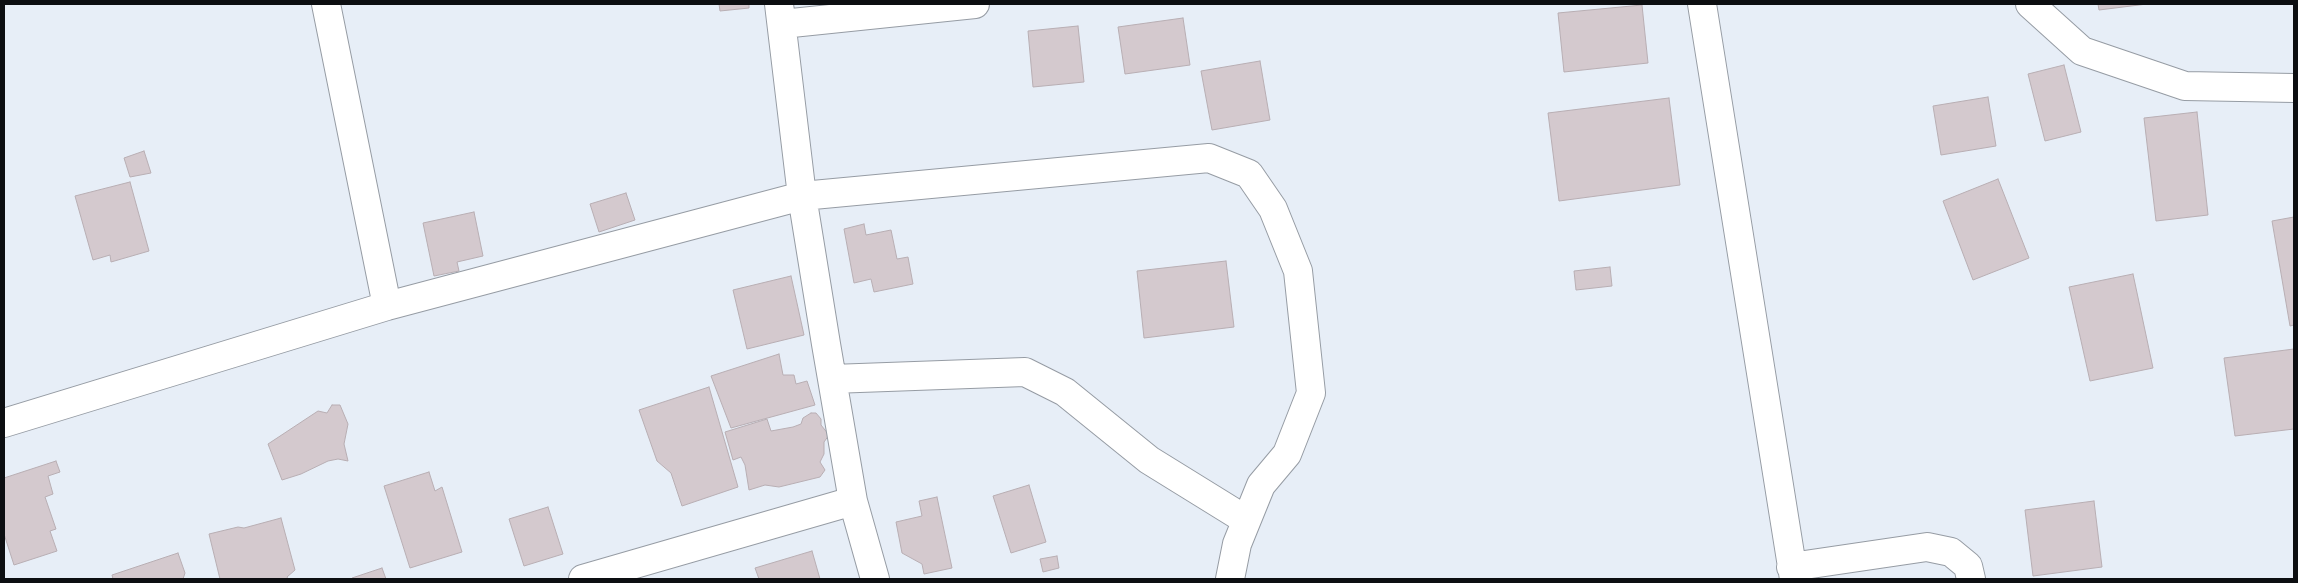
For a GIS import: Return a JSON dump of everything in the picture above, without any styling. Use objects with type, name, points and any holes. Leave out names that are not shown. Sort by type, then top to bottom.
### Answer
[{"type":"street","points":[[326,4],[387,306]]},
{"type":"street","points":[[875,579],[853,501],[832,379],[802,196],[781,14],[976,4]]},
{"type":"street","points":[[1702,4],[1793,573],[1927,547],[1951,552],[1968,566],[1971,579]]},
{"type":"street","points":[[2030,4],[2082,51],[2185,86],[2294,88]]},
{"type":"street","points":[[4,423],[387,306],[802,196],[1209,158],[1250,174],[1273,209],[1298,271],[1311,393],[1287,454],[1261,486],[1246,520],[1236,544],[1230,579]]},
{"type":"street","points":[[832,379],[1025,372],[1065,392],[1149,460],[1246,520]]},
{"type":"street","points":[[583,579],[853,501]]},
{"type":"building","points":[[719,4],[749,4],[749,8],[720,11]]},
{"type":"building","points":[[2098,4],[2147,4],[2099,10]]},
{"type":"building","points":[[1642,5],[1648,63],[1564,72],[1558,13]]},
{"type":"building","points":[[1183,18],[1190,65],[1125,74],[1118,27]]},
{"type":"building","points":[[1078,26],[1084,82],[1033,87],[1028,31]]},
{"type":"building","points":[[1260,61],[1270,120],[1212,130],[1201,71]]},
{"type":"building","points":[[2064,65],[2081,132],[2045,141],[2028,74]]},
{"type":"building","points":[[1988,97],[1996,146],[1941,155],[1933,106]]},
{"type":"building","points":[[1669,98],[1680,185],[1559,201],[1548,113]]},
{"type":"building","points":[[2197,112],[2208,215],[2156,221],[2144,118]]},
{"type":"building","points":[[144,151],[151,173],[130,177],[124,158]]},
{"type":"building","points":[[1998,179],[2029,258],[1973,280],[1943,201]]},
{"type":"building","points":[[130,182],[149,251],[111,262],[110,255],[93,260],[75,196]]},
{"type":"building","points":[[626,193],[635,220],[599,232],[590,204]]},
{"type":"building","points":[[474,212],[483,256],[457,262],[459,271],[434,276],[423,223]]},
{"type":"building","points":[[2294,217],[2294,325],[2290,326],[2272,221]]},
{"type":"building","points":[[864,224],[866,235],[891,230],[897,259],[908,257],[913,284],[874,292],[871,279],[854,283],[844,229]]},
{"type":"building","points":[[1226,261],[1234,327],[1144,338],[1137,271]]},
{"type":"building","points":[[1610,267],[1612,286],[1576,290],[1574,271]]},
{"type":"building","points":[[2133,274],[2153,368],[2090,381],[2069,287]]},
{"type":"building","points":[[791,276],[804,335],[747,349],[733,290]]},
{"type":"building","points":[[2294,349],[2294,429],[2235,436],[2224,358]]},
{"type":"building","points":[[779,354],[783,375],[794,375],[796,384],[807,381],[815,405],[731,428],[711,376]]},
{"type":"building","points":[[709,387],[738,487],[682,506],[671,473],[657,461],[639,410]]},
{"type":"building","points":[[332,405],[340,405],[348,424],[344,444],[348,461],[338,459],[328,461],[301,474],[282,480],[268,444],[318,411],[327,413]]},
{"type":"building","points":[[811,413],[816,413],[821,419],[821,425],[829,435],[824,442],[824,454],[820,462],[825,470],[820,477],[779,487],[765,485],[749,490],[745,465],[741,457],[733,460],[725,432],[767,419],[771,431],[793,427],[801,424],[803,418]]},
{"type":"building","points":[[56,461],[60,472],[48,476],[53,494],[45,497],[56,529],[50,531],[57,551],[14,565],[4,534],[4,478]]},
{"type":"building","points":[[429,472],[435,491],[442,487],[462,552],[410,568],[384,486]]},
{"type":"building","points":[[1029,485],[1046,542],[1011,553],[993,496]]},
{"type":"building","points":[[937,497],[952,568],[924,574],[922,564],[902,553],[896,522],[922,516],[919,501]]},
{"type":"building","points":[[2094,501],[2102,567],[2033,576],[2025,510]]},
{"type":"building","points":[[548,507],[563,554],[524,566],[509,519]]},
{"type":"building","points":[[281,518],[295,570],[287,577],[288,579],[220,579],[209,534],[238,527],[244,528]]},
{"type":"building","points":[[812,551],[820,579],[759,579],[755,568]]},
{"type":"building","points":[[178,553],[185,573],[183,579],[113,579],[112,575]]},
{"type":"building","points":[[1057,556],[1059,568],[1043,572],[1040,559]]},
{"type":"building","points":[[382,568],[386,579],[352,578]]}]
